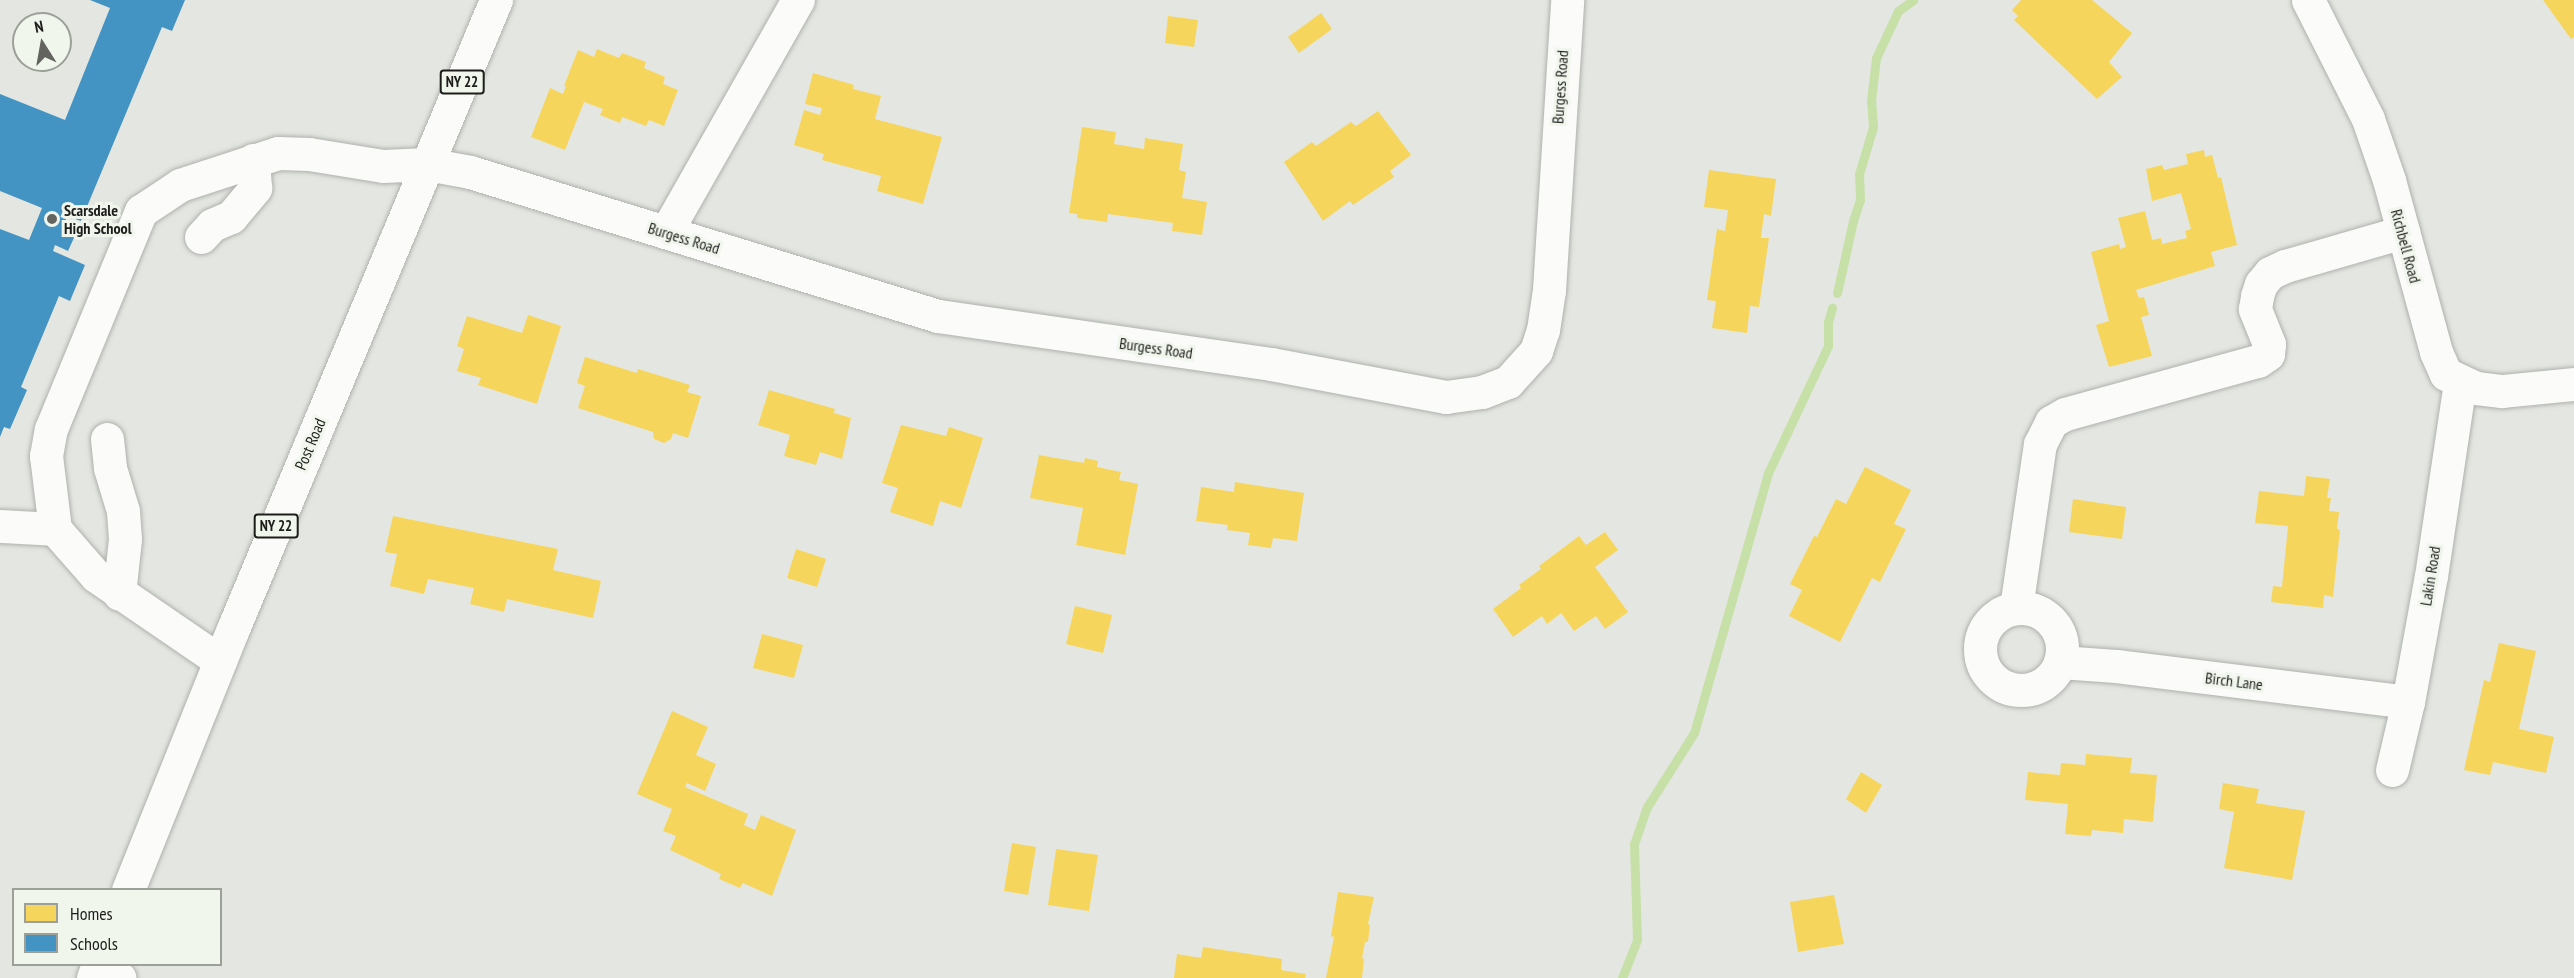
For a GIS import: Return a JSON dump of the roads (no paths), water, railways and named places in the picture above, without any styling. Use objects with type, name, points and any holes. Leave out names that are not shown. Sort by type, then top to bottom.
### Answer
[{"type":"street","name":"Post Road","points":[[129,888],[220,661],[496,0]]},
{"type":"street","points":[[666,232],[798,0]]},
{"type":"street","name":"Burgess Road","points":[[55,529],[46,456],[51,429],[141,211],[180,185],[278,153],[299,153],[383,166],[427,164],[470,172],[938,316],[1271,364],[1446,397],[1482,392],[1508,382],[1520,370],[1536,351],[1543,330],[1549,290],[1567,0]]},
{"type":"street","name":"Richbell Road","points":[[2308,0],[2367,119],[2389,180],[2436,352],[2446,374],[2460,382]]},
{"type":"street","points":[[201,237],[212,225],[231,217],[255,188],[253,160]]},
{"type":"street","points":[[2016,608],[2040,444],[2052,422],[2065,414],[2258,361],[2268,354],[2269,344],[2256,309],[2257,296],[2261,284],[2270,273],[2285,266],[2403,232]]},
{"type":"street","points":[[2460,382],[2476,388],[2502,391],[2574,384]]},
{"type":"street","name":"Lakin Road","points":[[2392,770],[2408,702],[2431,576],[2460,382]]},
{"type":"street","points":[[107,439],[110,468],[124,520],[125,539],[119,594]]},
{"type":"street","points":[[0,526],[55,529],[96,576],[119,594],[220,661]]},
{"type":"street","points":[[2027,608],[2042,614],[2053,624],[2061,642],[2060,663],[2050,678],[2039,686],[2025,690],[2011,689],[1990,677],[1983,665],[1979,649],[1982,636],[1988,624],[2005,611],[2027,608]]},
{"type":"street","name":"Birch Lane","points":[[2060,663],[2116,666],[2408,702]]},
{"type":"waterway","points":[[1837,293],[1860,200],[1859,174],[1873,127],[1871,101],[1876,58],[1898,11],[1913,0]]},
{"type":"waterway","points":[[1622,978],[1637,940],[1634,844],[1647,807],[1694,733],[1768,473],[1828,346],[1828,322],[1832,308]]},
{"type":"place","name":"Scarsdale High School","points":[[52,219]]}]
